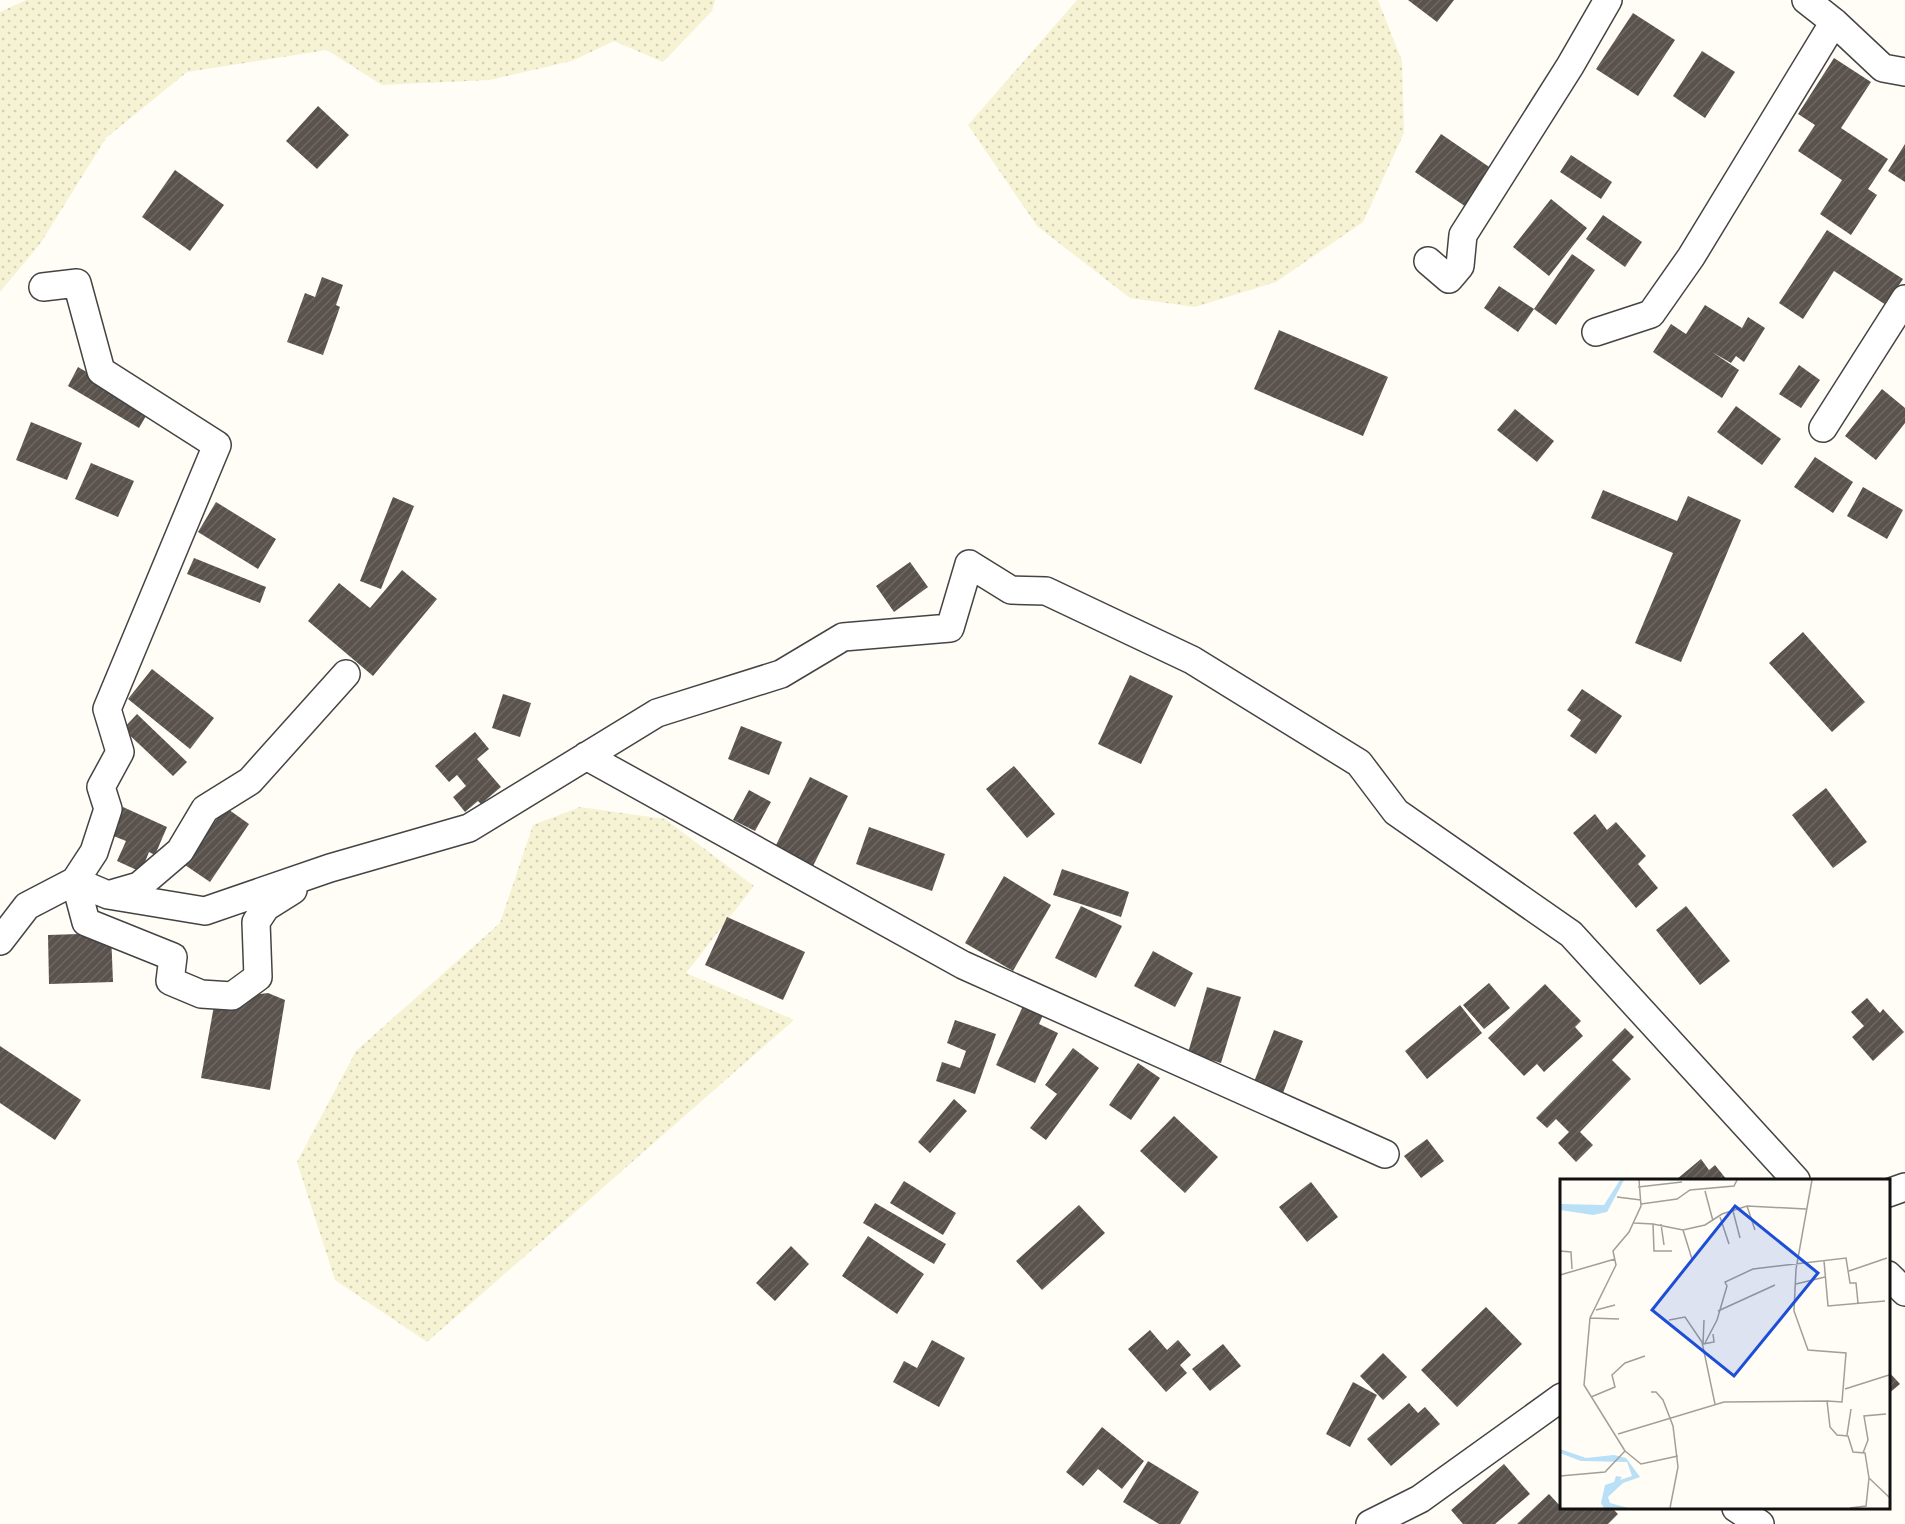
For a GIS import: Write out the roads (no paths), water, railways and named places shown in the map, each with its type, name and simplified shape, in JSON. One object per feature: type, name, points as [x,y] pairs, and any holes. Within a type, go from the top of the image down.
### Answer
[{"type":"street","points":[[1428,261],[1449,279],[1460,266],[1463,235],[1570,66],[1608,0]]},
{"type":"street","points":[[1806,0],[1834,22],[1883,68],[1905,72]]},
{"type":"street","points":[[1596,332],[1651,314],[1691,257],[1834,22]]},
{"type":"street","points":[[0,941],[27,906],[75,881],[94,852],[108,809],[101,787],[120,752],[107,710],[218,445],[101,371],[77,283],[43,287]]},
{"type":"street","points":[[1823,428],[1905,299]]},
{"type":"street","points":[[75,881],[108,896],[205,911],[330,868],[469,828],[657,713],[781,674],[843,637],[950,628],[969,564],[1011,590],[1046,591],[1192,660],[1359,763],[1396,812],[1571,934],[1795,1179]]},
{"type":"street","points":[[108,896],[139,886],[180,851],[205,809],[250,781],[345,674]]},
{"type":"street","points":[[586,756],[963,965],[1384,1154]]},
{"type":"street","points":[[75,881],[86,922],[173,957],[170,981],[201,994],[232,996],[258,977],[256,922],[266,907],[330,868]]},
{"type":"street","points":[[1890,1192],[1905,1187]]},
{"type":"street","points":[[1890,1277],[1905,1292]]},
{"type":"street","points":[[1370,1524],[1420,1499],[1560,1398]]},
{"type":"street","points":[[1738,1509],[1760,1524]]}]
